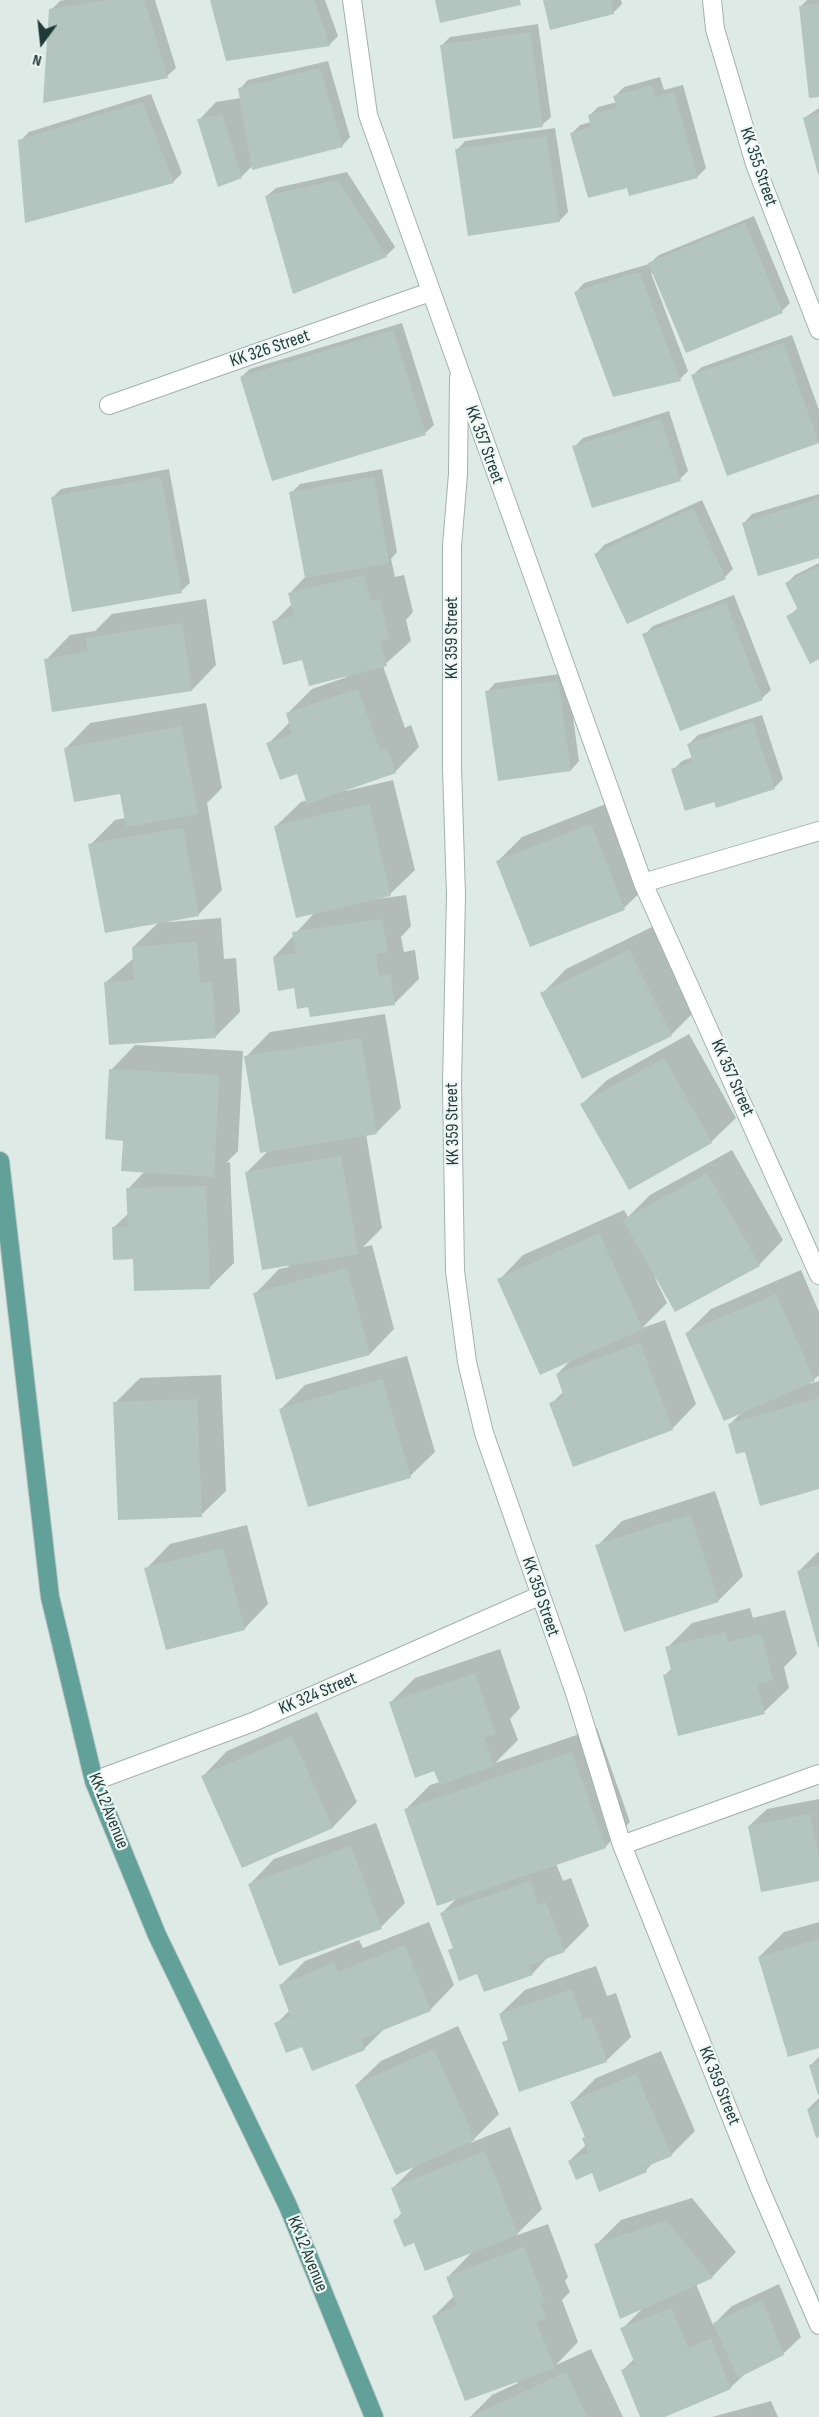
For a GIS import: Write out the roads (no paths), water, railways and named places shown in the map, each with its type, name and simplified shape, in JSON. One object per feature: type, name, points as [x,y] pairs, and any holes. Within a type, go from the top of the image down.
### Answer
[{"type":"main road","name":"KK 12 Avenue","points":[[0,1161],[50,1598],[94,1781],[157,1935],[288,2206],[374,2417]]},
{"type":"street","name":"KK 357 Street","points":[[352,0],[368,115],[459,377],[643,883],[819,1275]]},
{"type":"street","name":"KK 355 Street","points":[[712,0],[715,29],[755,164],[819,330]]},
{"type":"street","name":"KK 326 Street","points":[[109,405],[430,292]]},
{"type":"street","name":"KK 359 Street","points":[[459,377],[451,638],[456,895],[452,1084],[455,1271],[467,1362],[484,1433],[539,1596],[575,1693],[621,1845],[760,2189],[819,2325]]},
{"type":"street","points":[[643,883],[819,831]]},
{"type":"street","name":"KK 324 Street","points":[[94,1781],[253,1722],[539,1596]]},
{"type":"street","points":[[621,1845],[819,1774]]}]
